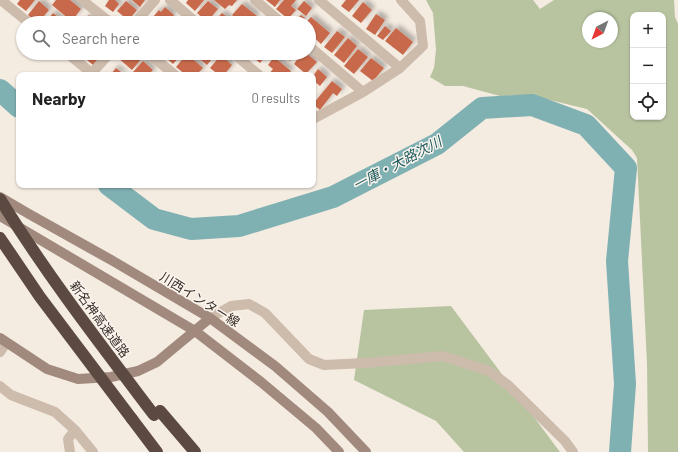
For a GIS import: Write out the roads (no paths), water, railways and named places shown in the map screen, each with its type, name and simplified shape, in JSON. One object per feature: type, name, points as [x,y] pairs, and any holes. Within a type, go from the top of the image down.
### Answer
[{"type":"highway","name":"新名神高速道路","points":[[0,198],[53,278],[96,339],[157,413]]},
{"type":"highway","points":[[0,238],[40,297],[157,452]]},
{"type":"highway","points":[[157,413],[184,452]]},
{"type":"highway","points":[[157,413],[195,452]]},
{"type":"main road","name":"川西インター線","points":[[0,198],[113,260],[210,318],[281,371],[328,412],[366,452]]},
{"type":"main road","points":[[0,216],[195,331],[316,428],[339,452]]},
{"type":"main road","points":[[3,340],[46,369],[78,379],[111,377],[138,371],[157,362],[210,318]]},
{"type":"street","points":[[1,0],[20,16]]},
{"type":"street","points":[[82,0],[102,16]]},
{"type":"street","points":[[142,16],[155,0]]},
{"type":"street","points":[[170,0],[189,16]]},
{"type":"street","points":[[255,0],[274,16]]},
{"type":"street","points":[[319,0],[400,68]]},
{"type":"street","points":[[316,117],[363,92],[400,68],[423,46],[420,21],[401,0]]},
{"type":"street","points":[[316,52],[363,92]]},
{"type":"street","points":[[76,60],[91,72]]},
{"type":"street","points":[[95,72],[104,60]]},
{"type":"street","points":[[157,60],[171,72]]},
{"type":"street","points":[[241,60],[255,72]]},
{"type":"street","points":[[210,318],[232,306],[249,304],[265,313],[309,359],[324,365],[443,356],[489,371],[508,386],[565,442],[573,452]]},
{"type":"street","points":[[0,352],[3,340]]},
{"type":"street","points":[[0,386],[10,395],[55,412],[75,430],[93,452]]},
{"type":"street","points":[[70,452],[68,439],[75,430]]},
{"type":"waterway","name":"一庫・大路次川","points":[[0,90],[16,104]]},
{"type":"waterway","name":"一庫・大路次川","points":[[113,188],[154,219],[191,229],[239,226],[333,197],[437,144],[482,108],[532,105],[586,125],[626,168],[617,261],[625,384],[620,452]]}]
